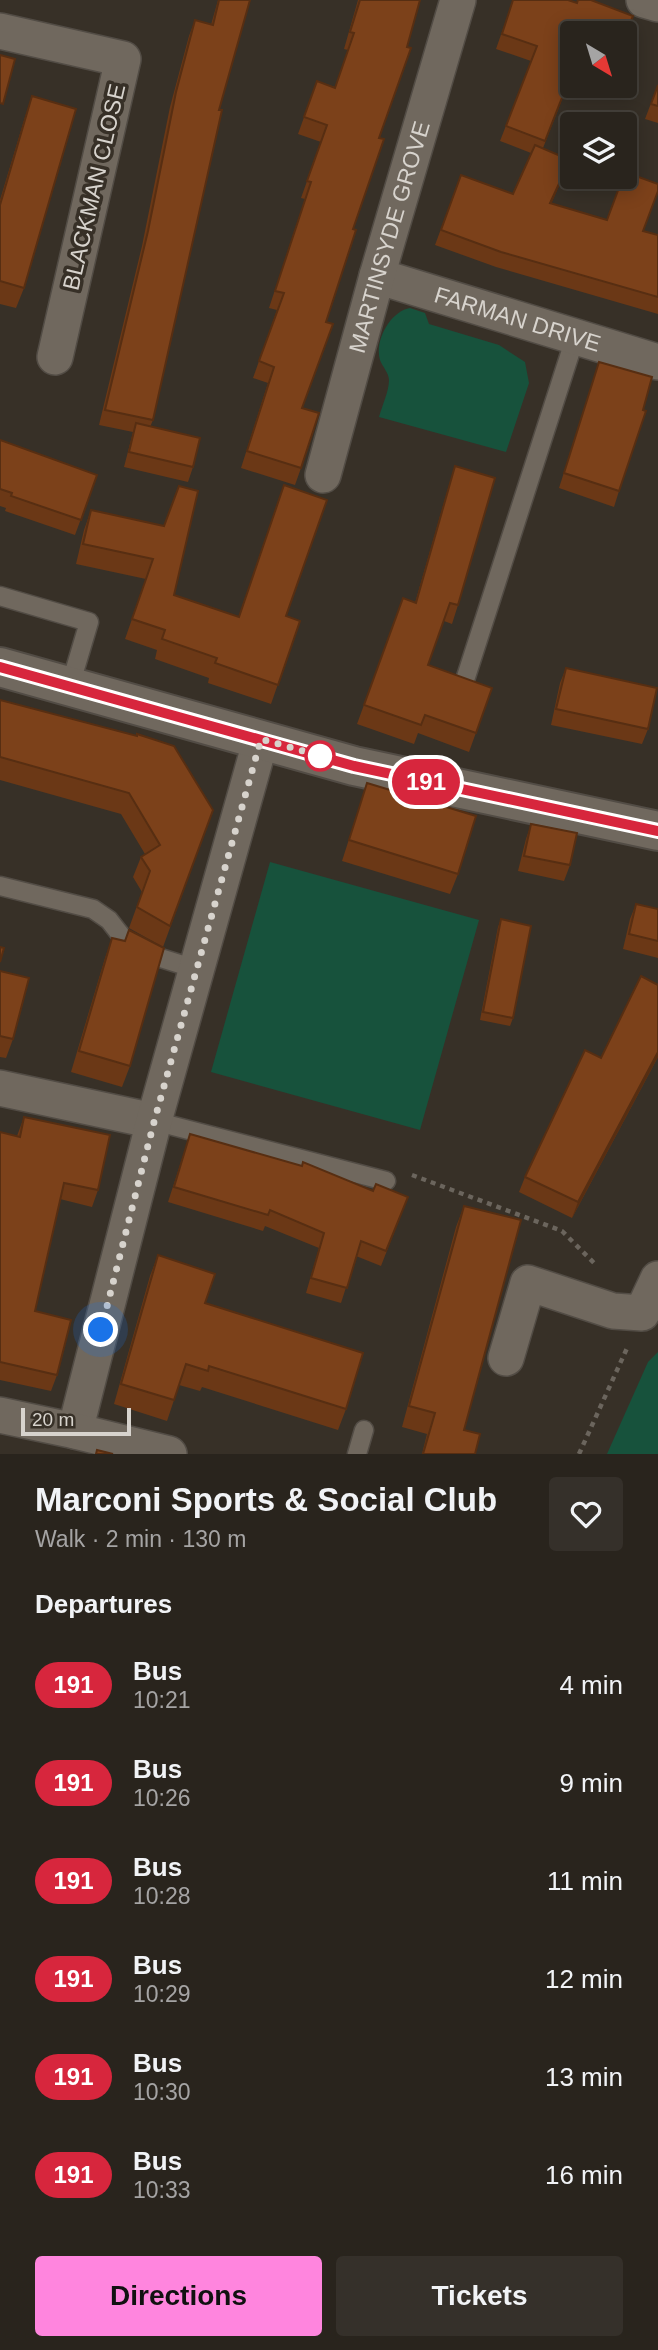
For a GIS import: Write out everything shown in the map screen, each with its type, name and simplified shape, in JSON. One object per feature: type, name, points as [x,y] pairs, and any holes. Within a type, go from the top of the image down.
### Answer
[{"type":"street","name":"MARTINSYDE GROVE","points":[[323,475],[457,0]]},
{"type":"street","points":[[644,0],[658,4]]},
{"type":"street","name":"BLACKMAN CLOSE","points":[[0,31],[123,59],[55,357]]},
{"type":"street","name":"FARMAN DRIVE","points":[[377,276],[658,362]]},
{"type":"street","points":[[0,667],[354,766],[658,831]]},
{"type":"street","points":[[75,1432],[154,1122],[199,970],[261,739]]},
{"type":"street","points":[[0,1088],[154,1122]]},
{"type":"street","points":[[506,1359],[528,1283],[613,1311],[642,1313],[658,1279]]},
{"type":"street","points":[[0,1415],[169,1454]]},
{"type":"lane","points":[[465,680],[575,338]]},
{"type":"lane","points":[[0,596],[89,622],[70,686]]},
{"type":"lane","points":[[0,886],[93,909],[109,920],[123,938],[151,955],[199,970]]},
{"type":"lane","points":[[154,1122],[386,1181]]},
{"type":"lane","points":[[357,1454],[364,1430]]},
{"type":"path","points":[[386,1181],[402,1171],[562,1231],[603,1272]]},
{"type":"path","points":[[579,1454],[642,1313]]},
{"type":"green space","points":[[410,308],[425,313],[429,324],[499,345],[525,362],[529,383],[506,452],[379,417],[389,380],[380,360],[379,344],[391,320]]},
{"type":"green space","points":[[270,862],[479,920],[420,1130],[211,1072]]},
{"type":"green space","points":[[658,1352],[658,1454],[607,1454],[648,1362]]},
{"type":"building","points":[[219,0],[250,0],[219,110],[222,110],[153,420],[105,410],[148,231],[176,92],[195,20],[213,25]]},
{"type":"building","points":[[360,0],[420,0],[407,47],[411,48],[379,138],[384,139],[353,229],[356,230],[326,322],[333,324],[302,408],[319,413],[301,468],[247,451],[274,367],[259,361],[284,293],[275,291],[311,182],[307,181],[327,125],[304,117],[317,81],[335,88],[354,33],[350,32]]},
{"type":"building","points":[[513,0],[568,0],[577,3],[578,0],[591,0],[633,16],[631,21],[560,21],[562,98],[545,141],[506,126],[537,46],[502,34]]},
{"type":"building","points":[[0,55],[15,59],[3,104],[0,103]]},
{"type":"building","points":[[658,85],[658,106],[651,104]]},
{"type":"building","points":[[32,96],[76,109],[24,288],[0,281],[0,205]]},
{"type":"building","points":[[535,145],[560,156],[560,182],[550,203],[607,220],[619,189],[637,189],[637,176],[658,184],[658,191],[643,231],[658,235],[658,297],[501,252],[441,230],[461,175],[513,194]]},
{"type":"building","points":[[599,362],[652,377],[643,410],[646,411],[619,491],[564,473]]},
{"type":"building","points":[[136,423],[200,438],[193,467],[129,452]]},
{"type":"building","points":[[0,440],[97,475],[81,520],[11,496],[12,493],[0,489]]},
{"type":"building","points":[[455,466],[495,478],[458,605],[450,603],[428,665],[492,688],[476,733],[425,715],[421,725],[364,705],[403,598],[416,603]]},
{"type":"building","points":[[284,485],[327,500],[286,616],[300,621],[278,685],[215,663],[217,658],[162,639],[165,630],[132,619],[153,559],[83,544],[91,510],[164,526],[179,486],[198,491],[174,595],[239,617]]},
{"type":"building","points":[[566,668],[657,688],[648,729],[556,709]]},
{"type":"building","points":[[0,700],[137,734],[174,746],[213,810],[170,926],[137,907],[150,871],[141,857],[160,845],[129,793],[0,757]]},
{"type":"building","points":[[367,783],[476,816],[458,874],[349,840]]},
{"type":"building","points":[[531,824],[577,833],[570,865],[524,856]]},
{"type":"building","points":[[636,904],[658,909],[658,941],[629,934]]},
{"type":"building","points":[[501,919],[531,926],[513,1018],[483,1012]]},
{"type":"building","points":[[129,930],[164,948],[130,1066],[79,1051],[112,938],[125,941]]},
{"type":"building","points":[[0,971],[29,978],[13,1039],[0,1036]]},
{"type":"building","points":[[641,976],[658,985],[658,1052],[578,1202],[525,1177],[585,1050],[601,1058]]},
{"type":"building","points":[[24,1117],[110,1135],[98,1190],[64,1183],[35,1311],[71,1320],[57,1375],[0,1362],[0,1132],[20,1137]]},
{"type":"building","points":[[190,1134],[302,1166],[303,1162],[373,1191],[376,1184],[408,1197],[386,1251],[361,1241],[347,1288],[311,1278],[324,1233],[270,1210],[268,1215],[174,1187]]},
{"type":"building","points":[[464,1206],[521,1220],[464,1430],[480,1434],[475,1454],[423,1454],[435,1413],[409,1406]]},
{"type":"building","points":[[158,1255],[215,1274],[205,1303],[363,1353],[346,1409],[209,1366],[208,1371],[186,1364],[174,1400],[121,1384]]},
{"type":"building","points":[[97,1450],[113,1454],[96,1454]]},
{"type":"bus line","name":"191","points":[[0,667],[354,766],[658,831]]},
{"type":"route","points":[[101,1330],[154,1122],[199,970],[261,739],[331,759],[320,756]]}]
